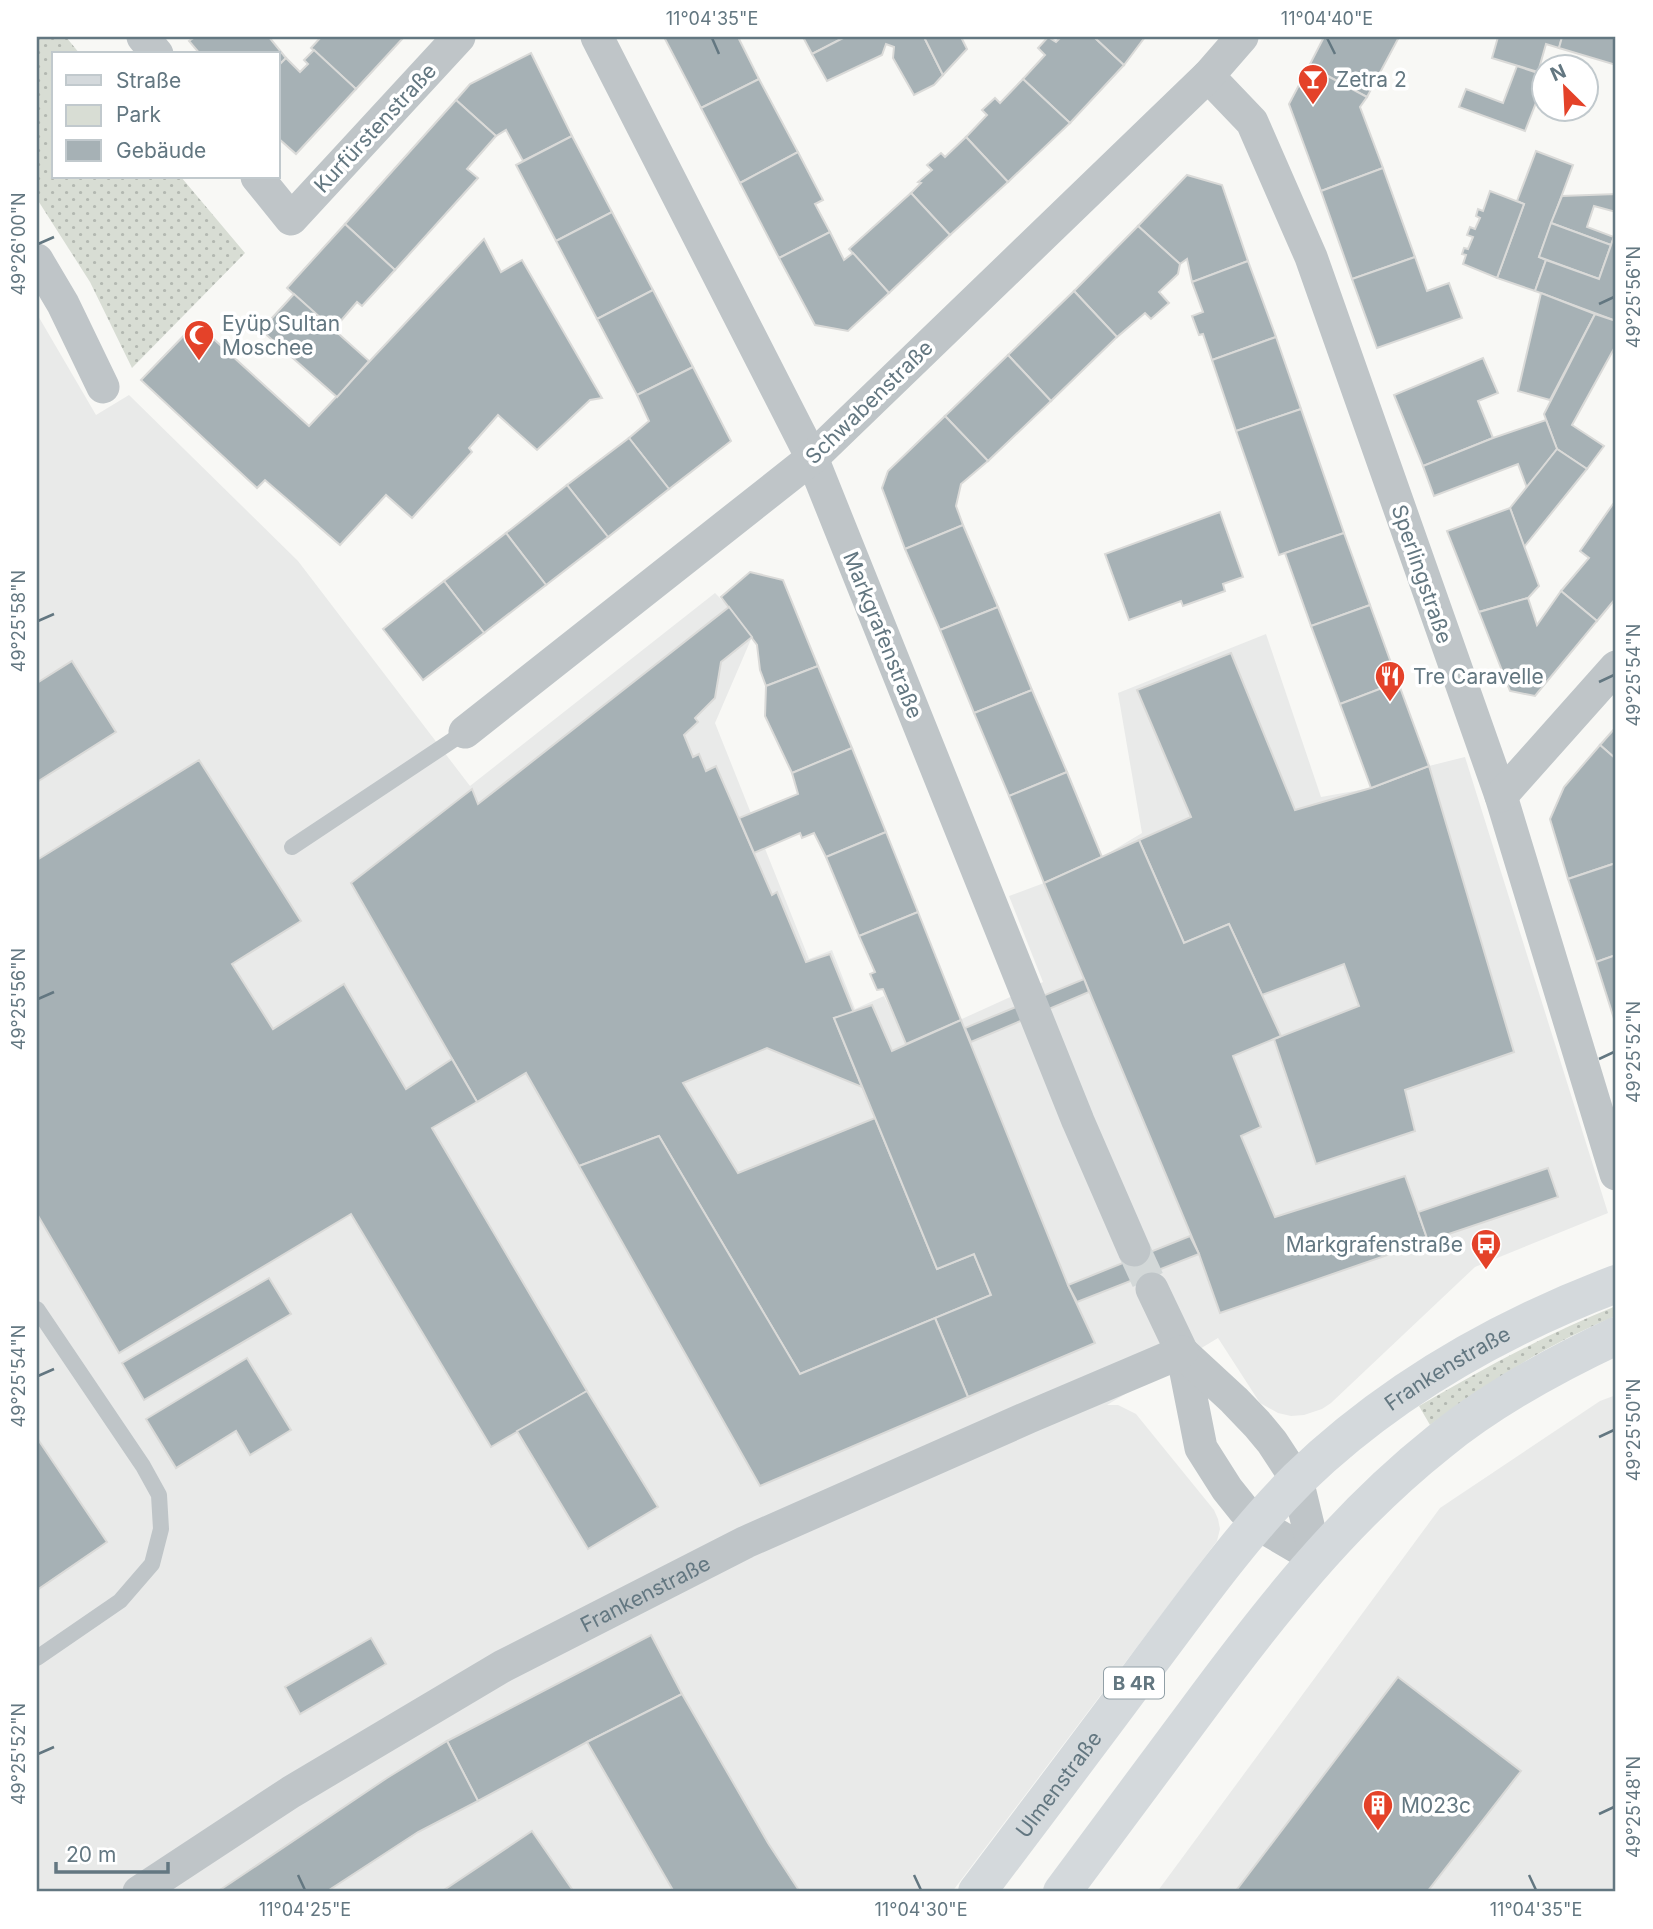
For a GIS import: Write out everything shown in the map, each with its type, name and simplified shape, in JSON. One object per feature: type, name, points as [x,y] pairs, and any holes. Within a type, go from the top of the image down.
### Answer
[{"type":"main road","name":"Frankenstraße","points":[[1297,1480],[1354,1431],[1410,1389],[1469,1352],[1532,1319],[1616,1284]]},
{"type":"main road","points":[[1062,1892],[1249,1640],[1316,1558],[1381,1491],[1423,1455],[1498,1399],[1616,1336]]},
{"type":"main road","name":"Ulmenstraße","points":[[977,1892],[1212,1579],[1297,1480]]},
{"type":"street","points":[[143,37],[156,52]]},
{"type":"street","name":"Kurfürstenstraße","points":[[258,178],[291,219],[459,37]]},
{"type":"street","name":"Markgrafenstraße","points":[[597,37],[812,458],[1078,1121],[1134,1250]]},
{"type":"street","name":"Schwabenstraße","points":[[465,732],[812,458],[1209,76],[1242,37]]},
{"type":"street","name":"Sperlingstraße","points":[[1209,76],[1252,122],[1311,257],[1501,796],[1616,1174]]},
{"type":"street","points":[[37,260],[63,304],[103,387]]},
{"type":"street","points":[[1501,796],[1616,667]]},
{"type":"street","points":[[1152,1289],[1182,1352],[1201,1448],[1243,1509],[1258,1524],[1316,1558]]},
{"type":"street","points":[[1182,1352],[1257,1424],[1297,1480],[1316,1558]]},
{"type":"street","name":"Frankenstraße","points":[[139,1892],[291,1792],[503,1666],[746,1542],[1182,1352]]},
{"type":"lane","points":[[292,847],[465,732]]},
{"type":"lane","points":[[37,1309],[143,1466],[159,1495],[161,1529],[152,1564],[120,1601],[37,1658]]},
{"type":"shaded area","points":[[37,314],[96,415],[129,395],[298,561],[470,786],[715,593],[752,637],[715,723],[809,959],[832,950],[855,1009],[884,996],[907,1044],[1043,982],[1009,896],[1102,857],[1142,833],[1118,693],[1266,634],[1321,797],[1371,788],[1429,766],[1465,757],[1608,1213],[1475,1267],[1322,1409],[1291,1416],[1278,1413],[1260,1403],[1218,1338],[1107,1405],[1118,1405],[1136,1414],[1214,1510],[1220,1529],[1217,1541],[952,1892],[37,1892]]},
{"type":"shaded area","points":[[1616,1395],[1616,1892],[1157,1892],[1440,1508],[1600,1401]]},
{"type":"green space","points":[[37,37],[66,37],[78,52],[52,52],[52,178],[182,178],[245,253],[132,368],[90,282],[37,199]]},
{"type":"green space","points":[[1616,1306],[1616,1316],[1567,1338],[1520,1364],[1430,1425],[1419,1406],[1516,1352]]},
{"type":"building","points":[[195,37],[269,37],[286,58],[280,64],[280,52],[198,52],[189,41]]},
{"type":"building","points":[[321,37],[404,37],[356,89],[311,48]]},
{"type":"building","points":[[664,37],[738,37],[759,79],[701,108]]},
{"type":"building","points":[[803,37],[845,37],[812,54]]},
{"type":"building","points":[[845,37],[924,37],[943,75],[934,85],[914,95],[893,58],[894,47],[886,44],[882,55],[827,81],[812,54]]},
{"type":"building","points":[[924,37],[961,37],[967,49],[943,75]]},
{"type":"building","points":[[1048,37],[1056,42],[1061,37],[1094,37],[1124,65],[1070,123],[1023,79],[1045,55],[1038,48]]},
{"type":"building","points":[[1094,37],[1145,37],[1124,65]]},
{"type":"building","points":[[1324,37],[1399,37],[1367,97],[1309,66]]},
{"type":"building","points":[[1498,37],[1562,37],[1559,48],[1546,44],[1544,52],[1530,52],[1530,70],[1492,58]]},
{"type":"building","points":[[1562,37],[1616,37],[1616,65],[1600,60],[1600,52],[1572,52],[1559,48]]},
{"type":"building","points":[[314,50],[356,89],[296,154],[280,140],[280,64],[286,58],[300,72],[308,64],[304,60]]},
{"type":"building","points":[[531,53],[572,136],[523,161],[506,130],[496,136],[456,100],[470,84]]},
{"type":"building","points":[[1309,66],[1367,97],[1360,107],[1383,168],[1321,191],[1289,104]]},
{"type":"building","points":[[1517,66],[1530,70],[1530,118],[1525,131],[1459,107],[1466,89],[1503,103]]},
{"type":"building","points":[[759,79],[798,152],[740,183],[701,108]]},
{"type":"building","points":[[1023,79],[1070,123],[1008,182],[966,137],[987,115],[982,110],[995,98],[1000,103]]},
{"type":"building","points":[[456,100],[496,136],[467,169],[478,178],[395,270],[345,224]]},
{"type":"building","points":[[572,136],[612,212],[556,241],[516,165]]},
{"type":"building","points":[[966,137],[1008,182],[950,235],[911,193],[921,183],[918,182],[932,170],[927,165],[941,153],[945,157]]},
{"type":"building","points":[[1536,151],[1573,165],[1539,257],[1546,260],[1535,291],[1497,278],[1524,204],[1517,201]]},
{"type":"building","points":[[798,152],[823,200],[815,204],[830,232],[779,258],[740,183]]},
{"type":"building","points":[[1383,168],[1415,257],[1352,279],[1321,191]]},
{"type":"building","points":[[1187,175],[1222,185],[1248,261],[1192,282],[1187,259],[1180,264],[1138,226]]},
{"type":"building","points":[[1490,191],[1524,204],[1497,278],[1463,264],[1466,255],[1462,254],[1464,248],[1468,249],[1473,237],[1467,235],[1470,227],[1475,229],[1480,218],[1476,216],[1478,209],[1483,211]]},
{"type":"building","points":[[911,193],[950,235],[889,293],[849,249]]},
{"type":"building","points":[[1616,194],[1616,212],[1594,206],[1587,227],[1614,237],[1611,245],[1551,223],[1562,196]]},
{"type":"building","points":[[612,212],[653,290],[597,319],[556,241]]},
{"type":"building","points":[[1551,223],[1611,245],[1599,279],[1539,257]]},
{"type":"building","points":[[345,224],[395,270],[362,306],[357,302],[333,330],[287,288]]},
{"type":"building","points":[[1138,226],[1180,264],[1178,274],[1159,292],[1169,303],[1151,319],[1145,313],[1117,337],[1074,291]]},
{"type":"building","points":[[1616,231],[1616,321],[1535,291],[1546,260],[1599,279]]},
{"type":"building","points":[[830,232],[844,260],[853,253],[889,293],[848,331],[815,325],[779,258]]},
{"type":"building","points":[[484,239],[501,272],[522,260],[602,398],[590,400],[537,450],[498,415],[469,448],[472,452],[412,518],[386,495],[340,545],[265,480],[257,488],[141,380],[196,323],[309,426]]},
{"type":"building","points":[[1415,257],[1427,291],[1449,283],[1462,318],[1377,348],[1352,279]]},
{"type":"building","points":[[1248,261],[1276,337],[1212,360],[1203,334],[1199,335],[1192,316],[1203,312],[1192,282]]},
{"type":"building","points":[[653,290],[693,367],[637,395],[597,319]]},
{"type":"building","points":[[1074,291],[1117,337],[1051,401],[1008,355]]},
{"type":"building","points":[[1541,293],[1595,314],[1550,400],[1518,391]]},
{"type":"building","points":[[294,294],[369,361],[337,397],[261,330]]},
{"type":"building","points":[[1595,314],[1616,321],[1616,345],[1572,425],[1604,446],[1587,469],[1557,449],[1544,414]]},
{"type":"building","points":[[1276,337],[1301,409],[1236,431],[1212,360]]},
{"type":"building","points":[[1008,355],[1051,401],[988,461],[945,416]]},
{"type":"building","points":[[1483,358],[1498,393],[1478,401],[1493,438],[1423,466],[1394,395]]},
{"type":"building","points":[[693,367],[731,441],[669,489],[629,438],[649,421],[637,395]]},
{"type":"building","points":[[1301,409],[1344,533],[1279,555],[1236,431]]},
{"type":"building","points":[[945,416],[988,461],[961,484],[956,506],[963,525],[905,549],[882,488],[888,471]]},
{"type":"building","points":[[1546,420],[1557,449],[1527,488],[1518,464],[1434,496],[1423,466]]},
{"type":"building","points":[[629,438],[669,489],[608,537],[567,485]]},
{"type":"building","points":[[1557,449],[1587,469],[1524,547],[1510,508]]},
{"type":"building","points":[[567,485],[608,537],[546,585],[506,533]]},
{"type":"building","points":[[1613,504],[1616,506],[1616,598],[1597,621],[1561,591],[1589,558],[1580,551]]},
{"type":"building","points":[[1510,508],[1539,586],[1528,598],[1479,612],[1447,531]]},
{"type":"building","points":[[1220,512],[1243,577],[1223,584],[1225,591],[1183,606],[1181,601],[1129,620],[1105,554]]},
{"type":"building","points":[[963,525],[998,607],[940,630],[905,549]]},
{"type":"building","points":[[506,533],[546,585],[484,633],[444,581]]},
{"type":"building","points":[[1344,533],[1370,605],[1311,626],[1285,553]]},
{"type":"building","points":[[750,572],[783,580],[818,666],[766,686],[760,670],[757,645],[721,597]]},
{"type":"building","points":[[444,581],[484,633],[423,680],[383,629]]},
{"type":"building","points":[[1561,591],[1597,621],[1535,696],[1510,691],[1479,612],[1528,598],[1537,625]]},
{"type":"building","points":[[1370,605],[1398,682],[1340,704],[1311,626]]},
{"type":"building","points":[[729,607],[752,637],[721,662],[715,698],[695,718],[698,722],[684,735],[693,757],[699,754],[706,771],[716,766],[772,895],[777,892],[806,962],[830,954],[854,1013],[834,1018],[862,1087],[767,1048],[683,1083],[738,1173],[875,1118],[937,1269],[974,1254],[991,1295],[800,1374],[659,1136],[579,1166],[526,1073],[477,1102],[351,883],[472,789],[478,804]]},
{"type":"building","points":[[998,607],[1032,690],[974,713],[940,630]]},
{"type":"building","points":[[1231,653],[1295,810],[1371,788],[1429,766],[1514,1052],[1405,1090],[1415,1131],[1316,1164],[1274,1039],[1359,1006],[1344,964],[1262,995],[1229,924],[1184,943],[1139,840],[1191,817],[1137,690]]},
{"type":"building","points":[[72,661],[116,732],[37,782],[37,683]]},
{"type":"building","points":[[818,666],[852,748],[792,773],[765,716],[766,686]]},
{"type":"building","points":[[1398,682],[1429,766],[1371,788],[1340,704]]},
{"type":"building","points":[[1032,690],[1067,772],[1009,796],[974,713]]},
{"type":"building","points":[[1616,727],[1616,759],[1600,745]]},
{"type":"building","points":[[1600,745],[1616,759],[1616,863],[1568,879],[1550,819],[1564,787]]},
{"type":"building","points":[[852,748],[886,832],[826,857],[814,833],[802,838],[800,833],[754,853],[739,818],[798,794],[792,773]]},
{"type":"building","points":[[199,760],[301,921],[232,964],[273,1029],[344,984],[406,1089],[452,1059],[477,1102],[432,1128],[587,1391],[491,1447],[351,1214],[119,1353],[37,1214],[37,860]]},
{"type":"building","points":[[1067,772],[1102,857],[1044,883],[1009,796]]},
{"type":"building","points":[[886,832],[918,912],[859,936],[826,857]]},
{"type":"building","points":[[1139,840],[1184,943],[1229,924],[1281,1036],[1233,1056],[1261,1127],[1241,1136],[1275,1217],[1405,1176],[1428,1241],[1220,1313],[1199,1254],[1044,883]]},
{"type":"building","points":[[1616,863],[1616,955],[1596,962],[1568,879]]},
{"type":"building","points":[[918,912],[961,1020],[906,1044],[883,989],[877,990],[870,974],[875,972],[859,936]]},
{"type":"building","points":[[1616,955],[1616,1025],[1596,962]]},
{"type":"building","points":[[1084,979],[1089,992],[971,1042],[965,1028]]},
{"type":"building","points":[[872,1005],[892,1051],[961,1020],[1068,1285],[1095,1343],[968,1397],[935,1318],[991,1295],[974,1254],[937,1269],[834,1018]]},
{"type":"building","points":[[659,1136],[800,1374],[935,1318],[968,1397],[760,1486],[579,1166]]},
{"type":"building","points":[[1548,1168],[1558,1197],[1428,1241],[1418,1212]]},
{"type":"building","points":[[1190,1236],[1199,1254],[1077,1302],[1068,1285]]},
{"type":"building","points":[[269,1278],[291,1314],[144,1400],[122,1363]]},
{"type":"building","points":[[247,1358],[291,1430],[250,1455],[236,1431],[176,1468],[146,1419]]},
{"type":"building","points":[[587,1391],[658,1507],[588,1549],[517,1431]]},
{"type":"building","points":[[37,1438],[107,1542],[37,1590]]},
{"type":"building","points":[[651,1635],[682,1694],[478,1801],[447,1741]]},
{"type":"building","points":[[371,1638],[386,1664],[300,1714],[285,1687]]},
{"type":"building","name":"M023c","points":[[1398,1677],[1521,1771],[1427,1892],[1235,1892]]},
{"type":"building","points":[[682,1694],[768,1843],[800,1892],[674,1892],[587,1742]]},
{"type":"building","points":[[447,1741],[478,1801],[418,1832],[326,1892],[217,1892],[387,1778]]},
{"type":"building","points":[[532,1831],[574,1892],[441,1892]]},
{"type":"tunnel","points":[[1134,1250],[1152,1289]]},
{"type":"place","name":"Zetra 2","points":[[1313,106]]},
{"type":"place","name":"Eyüp Sultan Moschee","points":[[199,362]]},
{"type":"place","name":"Tre Caravelle","points":[[1390,703]]},
{"type":"place","name":"Markgrafenstraße","points":[[1486,1271]]},
{"type":"place","name":"M023c","points":[[1378,1832]]}]
